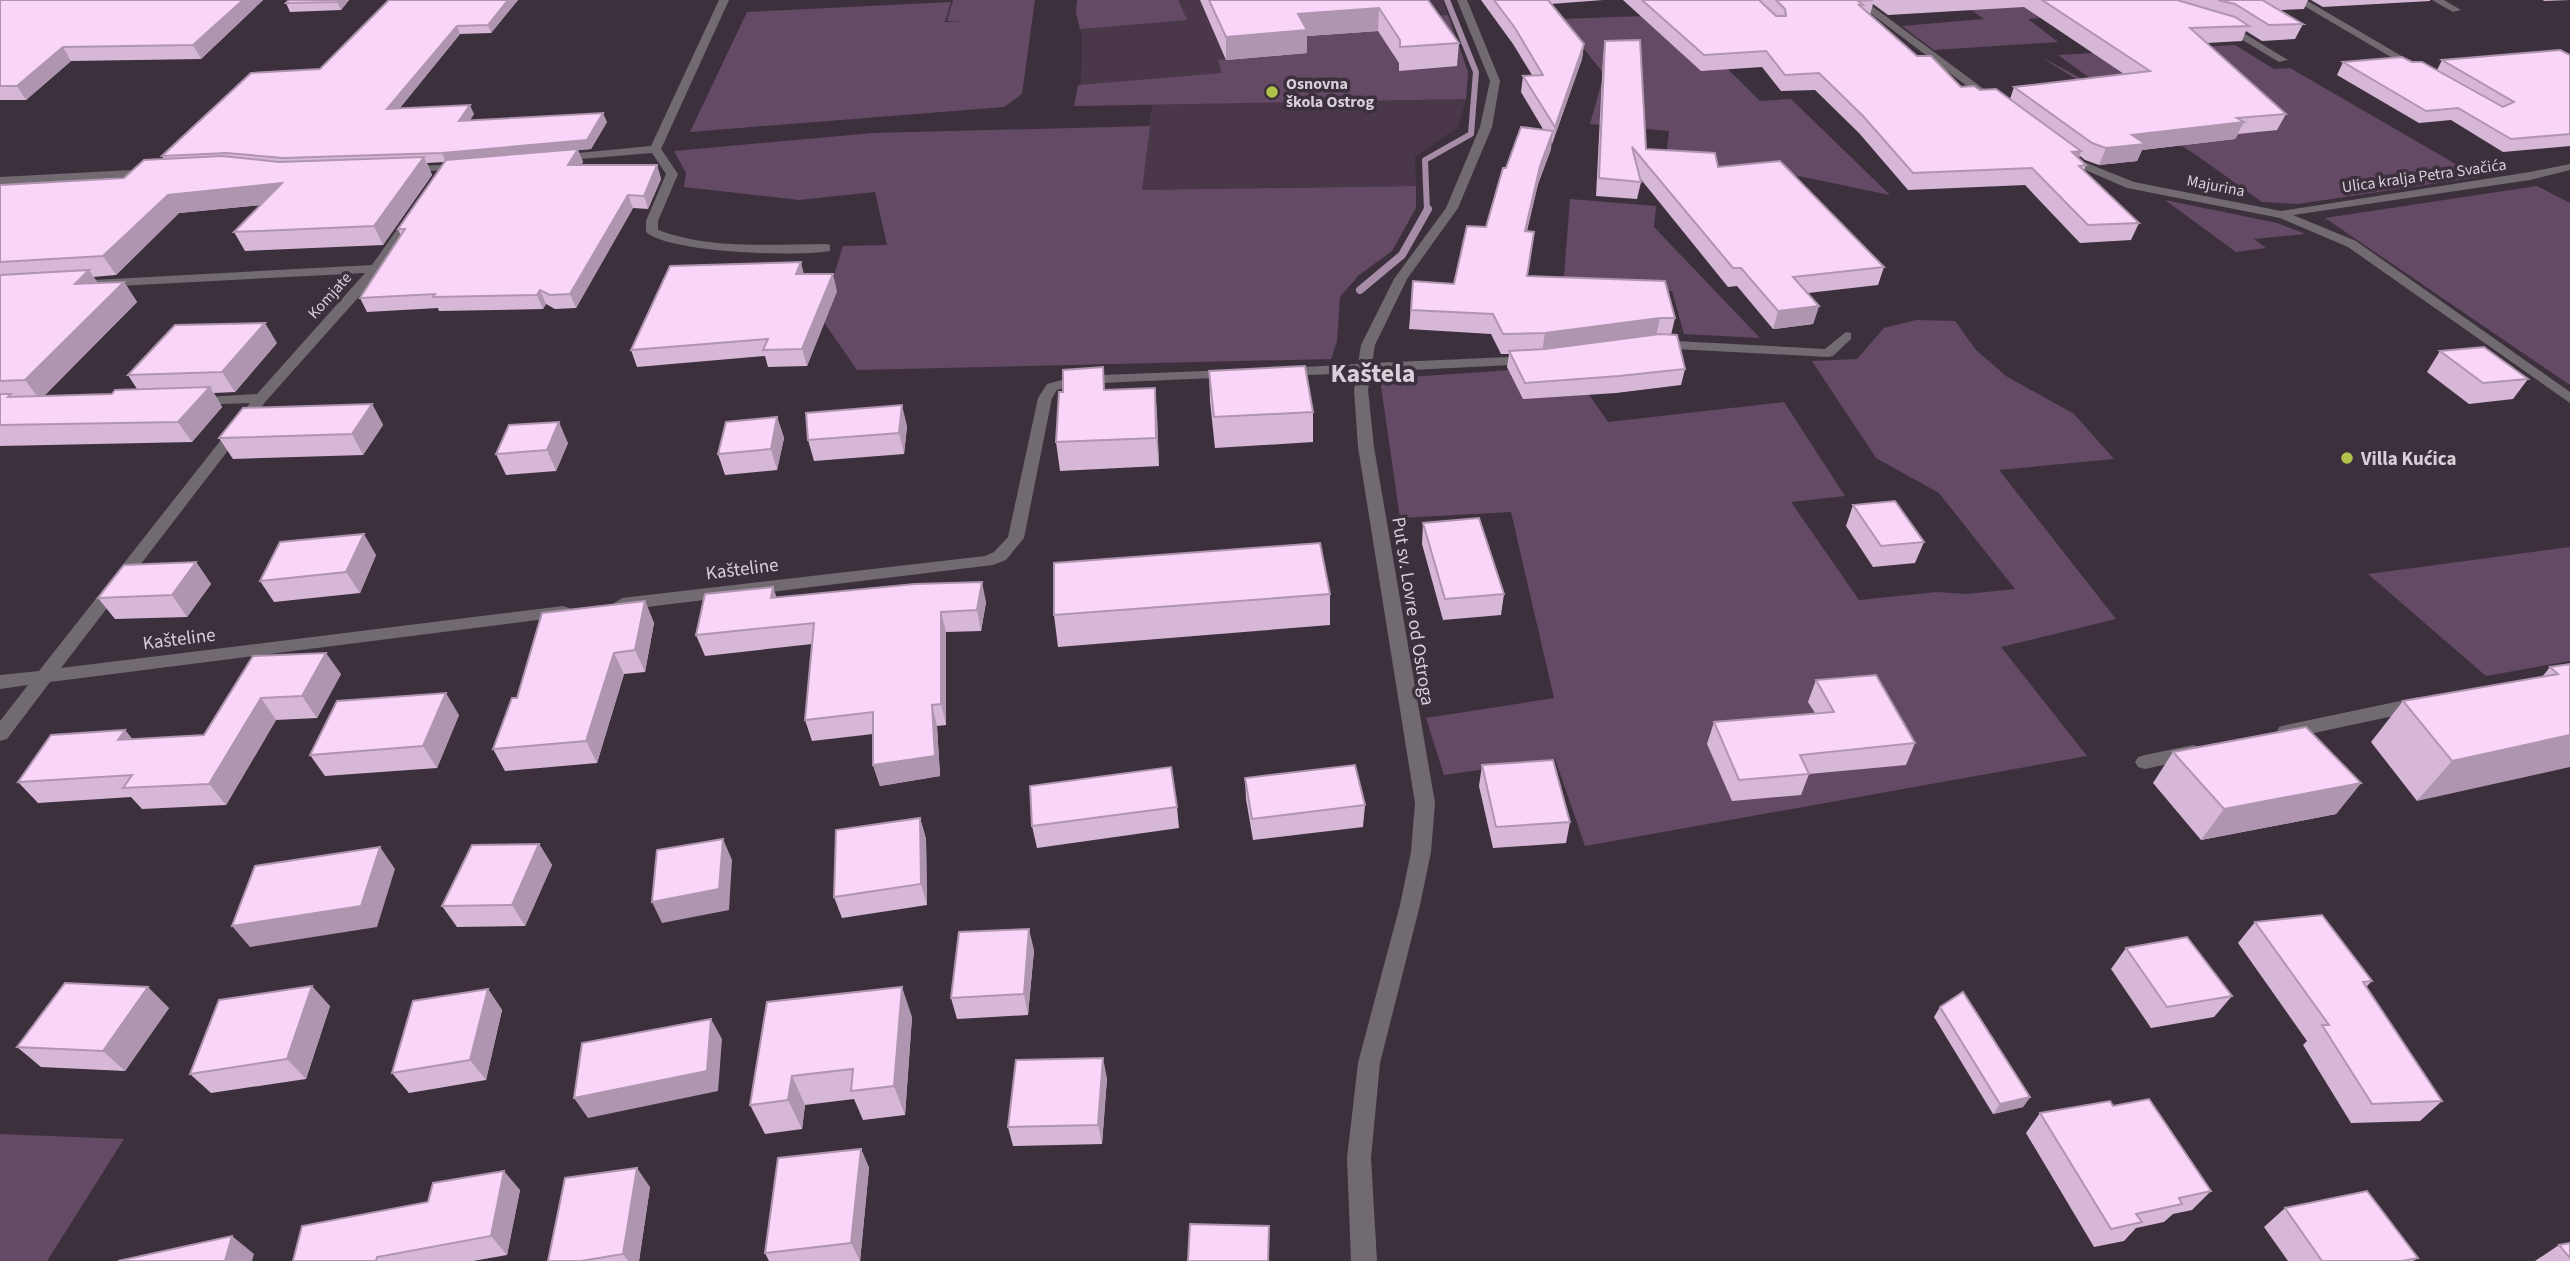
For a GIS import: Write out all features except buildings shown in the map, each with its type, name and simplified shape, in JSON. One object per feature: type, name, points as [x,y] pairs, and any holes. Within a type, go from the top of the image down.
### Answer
[{"type":"street","points":[[655,149],[724,0]]},
{"type":"street","name":"Put sv. Lovre od Ostroga","points":[[1364,1261],[1359,1157],[1369,1063],[1410,905],[1421,852],[1425,803],[1366,447],[1361,390],[1368,345],[1378,321],[1401,279],[1452,208],[1486,127],[1495,81],[1462,0]]},
{"type":"street","points":[[1858,0],[1999,105]]},
{"type":"street","points":[[2299,0],[2428,75]]},
{"type":"street","points":[[2437,0],[2456,10]]},
{"type":"street","points":[[2216,21],[2283,60]]},
{"type":"street","name":"Majurina","points":[[2051,143],[2080,164],[2131,185],[2283,215],[2352,244],[2570,400]]},
{"type":"street","points":[[544,159],[655,149]]},
{"type":"street","points":[[655,149],[672,174],[652,221],[652,232],[666,239],[701,244],[826,248]]},
{"type":"street","name":"Ulica kralja Petra Svačića","points":[[2283,215],[2288,212],[2530,176],[2570,167]]},
{"type":"street","points":[[393,170],[448,171]]},
{"type":"street","points":[[0,181],[163,172]]},
{"type":"street","name":"Komjate","points":[[0,734],[261,398],[376,269],[423,201]]},
{"type":"street","points":[[69,285],[376,269]]},
{"type":"street","points":[[1643,346],[1656,344],[1828,353],[1846,336]]},
{"type":"street","name":"Kašteline","points":[[604,607],[988,561],[1000,556],[1016,538],[1045,398],[1052,387],[1077,380],[1542,359]]},
{"type":"street","points":[[179,401],[261,398]]},
{"type":"street","name":"Kašteline","points":[[0,682],[577,610]]},
{"type":"street","points":[[2265,737],[2437,700]]},
{"type":"street","points":[[2145,762],[2212,748]]},
{"type":"shaded area","points":[[953,0],[1035,0],[1022,94],[1004,107],[690,132],[747,12],[951,2],[945,22],[963,22],[947,21]]},
{"type":"shaded area","name":"Osnovna škola Ostrog","points":[[1077,0],[1442,0],[1468,72],[1466,99],[1458,127],[1415,157],[1416,186],[1141,190],[1152,105],[1074,106],[1078,85],[1081,83],[1082,38],[1076,12]]},
{"type":"shaded area","points":[[1077,0],[1178,0],[1187,20],[1080,29],[1076,12]]},
{"type":"shaded area","points":[[1957,0],[2071,0],[2071,15],[2028,19],[2058,42],[1934,50],[1902,26],[1984,19]]},
{"type":"shaded area","points":[[1448,15],[1468,72],[1466,99],[1074,106],[1078,85],[1222,73],[1218,60],[1306,53],[1298,37],[1364,22]]},
{"type":"shaded area","points":[[1673,15],[1760,101],[1791,99],[1890,195],[1779,172],[1666,160],[1669,131],[1590,124],[1604,74],[1560,19]]},
{"type":"shaded area","points":[[2235,45],[2274,69],[2290,68],[2478,177],[2298,204],[2262,202],[2196,155],[2041,57],[2154,117],[2101,86],[2058,55]]},
{"type":"shaded area","points":[[1150,126],[1142,190],[1416,186],[1416,208],[1392,251],[1359,275],[1340,297],[1337,341],[1331,359],[857,370],[821,318],[843,246],[887,245],[875,192],[799,200],[684,187],[686,173],[674,151],[873,133]]},
{"type":"shaded area","points":[[2537,186],[2570,203],[2570,385],[2325,218]]},
{"type":"shaded area","points":[[1570,199],[1656,206],[1654,227],[1760,338],[1684,334],[1672,291],[1563,289]]},
{"type":"shaded area","points":[[2165,200],[2277,223],[2306,234],[2254,239],[2266,248],[2236,252]]},
{"type":"shaded area","points":[[1916,320],[1955,321],[1976,350],[2006,376],[2074,414],[2114,459],[1999,470],[2116,619],[2001,647],[2087,756],[1585,846],[1555,759],[1444,775],[1426,718],[1554,698],[1511,512],[1400,518],[1380,379],[1569,366],[1608,422],[1784,402],[1845,496],[1791,502],[1859,600],[1937,592],[1967,594],[2015,589],[1939,493],[1876,458],[1812,361],[1857,359],[1884,328]]},
{"type":"shaded area","points":[[2570,547],[2570,661],[2486,676],[2368,574]]},
{"type":"shaded area","points":[[0,1134],[124,1139],[47,1261],[0,1261]]},
{"type":"waterway","points":[[1427,211],[1425,160],[1471,134],[1476,72],[1447,0]]},
{"type":"waterway","points":[[1360,290],[1402,255],[1427,211]]},
{"type":"place","name":"Osnovna škola Ostrog","points":[[1272,92]]},
{"type":"place","name":"Villa Kućica","points":[[2347,458]]},
{"type":"district","name":"Kaštela","points":[[1373,373]]}]
